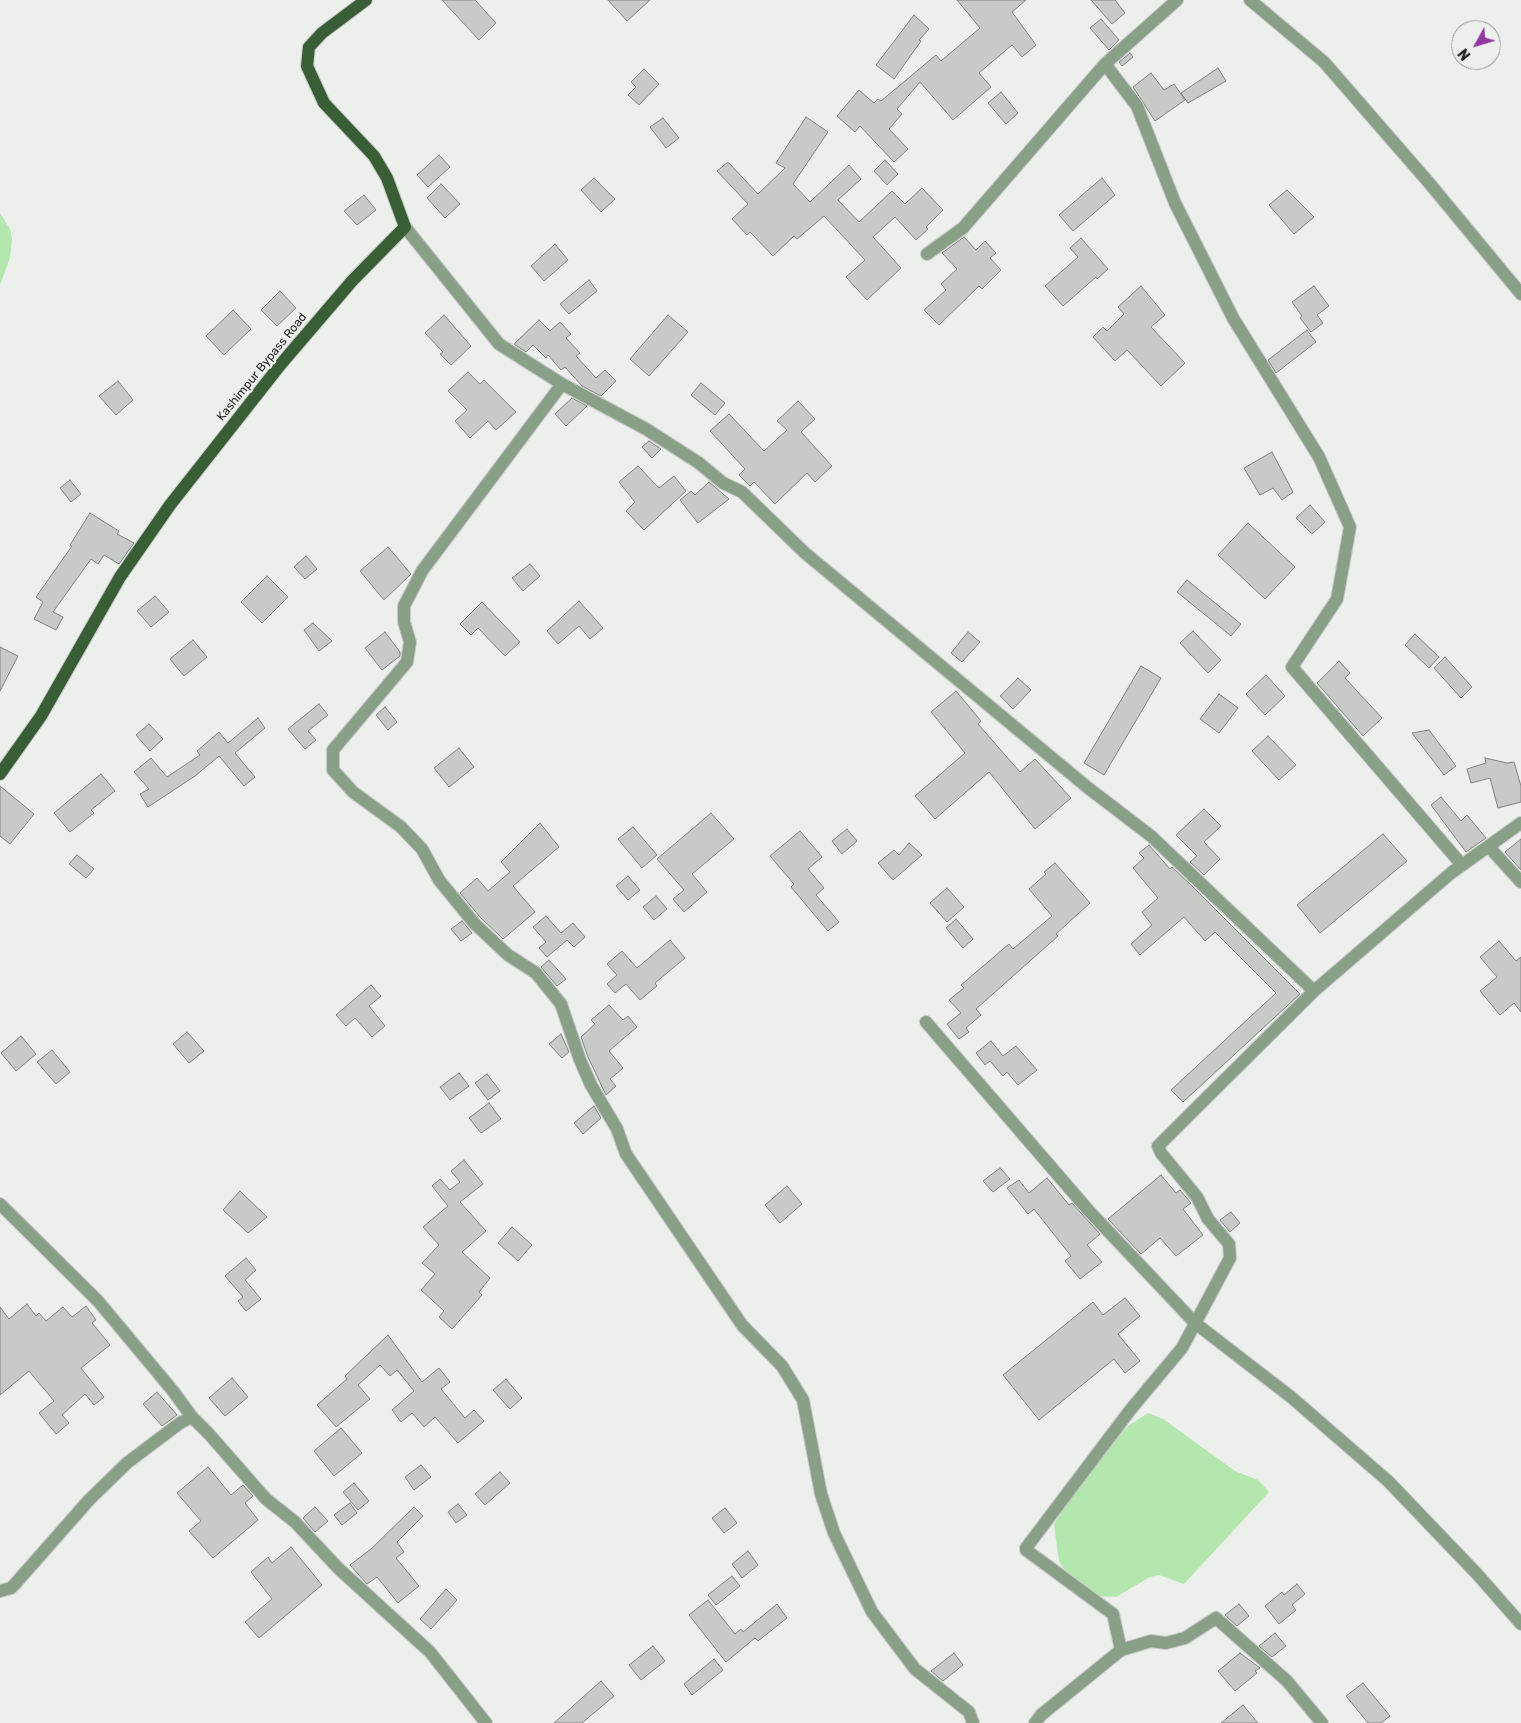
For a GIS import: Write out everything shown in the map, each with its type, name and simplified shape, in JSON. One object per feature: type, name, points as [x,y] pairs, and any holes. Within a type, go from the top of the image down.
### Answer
[{"type":"main road","points":[[366,0],[322,33],[309,46],[307,66],[324,103],[378,164],[387,178],[404,227]]},
{"type":"main road","name":"Kashimpur Bypass Road","points":[[0,774],[42,716],[120,577],[170,504],[280,364],[352,281],[404,227]]},
{"type":"street","points":[[927,254],[963,228],[1105,64],[1177,0]]},
{"type":"street","points":[[1250,0],[1324,62],[1430,184],[1521,294]]},
{"type":"street","points":[[1105,64],[1137,106],[1175,203],[1228,309],[1319,457],[1350,527],[1337,599],[1292,667],[1462,865]]},
{"type":"street","points":[[404,227],[498,344],[562,384],[646,429],[699,462],[723,483],[742,492],[804,553],[1087,787],[1151,836],[1314,991]]},
{"type":"street","points":[[562,384],[422,571],[404,606],[404,622],[410,642],[407,662],[333,750],[333,770],[353,792],[401,827],[422,849],[439,880],[474,923],[508,955],[536,973],[561,1004],[583,1068],[617,1129],[626,1154],[742,1325],[782,1366],[803,1400],[821,1494],[834,1533],[872,1612],[915,1669],[969,1712],[973,1723]]},
{"type":"street","points":[[1121,1650],[1113,1614],[1026,1548],[1131,1409],[1182,1348],[1230,1258],[1228,1244],[1208,1219],[1196,1197],[1161,1153],[1158,1146],[1314,991],[1462,865],[1521,823]]},
{"type":"street","points":[[1488,847],[1521,882]]},
{"type":"street","points":[[926,1022],[1089,1211],[1195,1323],[1291,1397],[1388,1482],[1478,1575],[1521,1624]]},
{"type":"street","points":[[0,1204],[98,1301],[173,1391],[192,1417],[266,1499],[295,1522],[338,1568],[430,1652],[486,1723]]},
{"type":"street","points":[[0,1591],[15,1584],[89,1500],[127,1463],[180,1423],[192,1417]]},
{"type":"street","points":[[1035,1723],[1041,1715],[1121,1650],[1150,1641],[1166,1642],[1185,1638],[1216,1618],[1287,1681],[1322,1723]]},
{"type":"shaded area","points":[[0,213],[10,229],[12,239],[10,258],[0,285]]},
{"type":"shaded area","points":[[1148,1413],[1163,1419],[1235,1471],[1258,1480],[1269,1492],[1184,1584],[1159,1575],[1150,1577],[1116,1597],[1099,1596],[1071,1578],[1062,1566],[1059,1561],[1054,1525],[1067,1500],[1103,1453],[1128,1426]]},
{"type":"building","points":[[442,0],[475,0],[496,23],[479,40]]},
{"type":"building","points":[[608,0],[650,0],[627,21]]},
{"type":"building","points":[[957,0],[1026,0],[1012,12],[1036,45],[1022,57],[1012,45],[979,73],[991,87],[953,120],[920,82],[897,109],[902,114],[889,129],[908,149],[894,162],[860,126],[855,132],[837,116],[859,90],[874,103],[878,99],[881,101],[936,55],[941,61],[980,28]]},
{"type":"building","points":[[1091,0],[1115,0],[1125,13],[1112,24]]},
{"type":"building","points":[[914,15],[929,29],[919,40],[921,41],[894,79],[876,65]]},
{"type":"building","points":[[1101,19],[1119,40],[1109,50],[1090,28]]},
{"type":"building","points":[[1130,53],[1133,57],[1122,66],[1119,62]]},
{"type":"building","points":[[1218,68],[1226,81],[1188,103],[1181,93]]},
{"type":"building","points":[[644,69],[659,84],[639,105],[628,95],[636,87],[631,82]]},
{"type":"building","points":[[1151,73],[1164,90],[1174,84],[1185,100],[1155,121],[1133,87]]},
{"type":"building","points":[[1001,92],[1018,113],[1006,124],[988,103]]},
{"type":"building","points":[[806,117],[828,132],[793,184],[810,202],[849,165],[861,179],[838,200],[859,222],[892,191],[905,204],[922,188],[943,210],[926,227],[928,229],[916,240],[895,217],[873,237],[901,268],[867,300],[846,277],[865,260],[824,216],[797,239],[794,236],[773,256],[750,232],[747,235],[732,219],[748,204],[717,171],[728,162],[758,194],[785,168],[776,163]]},
{"type":"building","points":[[663,118],[679,138],[666,148],[650,127]]},
{"type":"building","points":[[439,155],[450,167],[428,187],[417,175]]},
{"type":"building","points":[[885,160],[898,174],[887,185],[874,171]]},
{"type":"building","points":[[594,178],[615,199],[601,212],[581,190]]},
{"type":"building","points":[[1102,178],[1115,195],[1073,231],[1059,215]]},
{"type":"building","points":[[441,184],[460,204],[445,218],[427,198]]},
{"type":"building","points":[[1287,190],[1314,217],[1294,234],[1269,205]]},
{"type":"building","points":[[364,195],[376,210],[357,225],[344,211]]},
{"type":"building","points":[[964,237],[976,250],[985,241],[996,253],[990,258],[1001,270],[982,289],[979,286],[939,325],[924,310],[946,290],[941,284],[957,269],[942,253]]},
{"type":"building","points":[[1081,238],[1108,269],[1063,306],[1045,286],[1078,257],[1070,248]]},
{"type":"building","points":[[555,244],[568,260],[544,281],[531,266]]},
{"type":"building","points":[[589,280],[597,291],[569,314],[560,304]]},
{"type":"building","points":[[1141,286],[1165,315],[1151,327],[1185,363],[1161,386],[1127,350],[1115,361],[1093,337],[1103,327],[1107,331],[1124,314],[1118,307]]},
{"type":"building","points":[[1314,286],[1329,306],[1317,315],[1323,323],[1311,332],[1300,318],[1302,316],[1292,302]]},
{"type":"building","points":[[280,291],[296,308],[277,326],[261,310]]},
{"type":"building","points":[[233,310],[251,329],[224,355],[206,336]]},
{"type":"building","points":[[444,315],[471,346],[451,365],[440,354],[443,352],[425,333]]},
{"type":"building","points":[[668,315],[688,332],[649,376],[630,359]]},
{"type":"building","points":[[539,320],[550,331],[560,322],[571,334],[566,338],[580,353],[576,356],[596,378],[605,370],[616,381],[601,396],[582,386],[565,367],[561,370],[548,355],[546,358],[533,345],[526,352],[514,344]]},
{"type":"building","points":[[1307,330],[1316,342],[1276,373],[1268,360]]},
{"type":"building","points":[[468,372],[480,384],[484,380],[516,412],[496,430],[488,421],[470,438],[455,421],[467,410],[448,391]]},
{"type":"building","points":[[118,381],[133,400],[116,415],[99,396]]},
{"type":"building","points":[[701,383],[725,403],[715,415],[691,395]]},
{"type":"building","points":[[572,398],[587,406],[566,426],[555,414]]},
{"type":"building","points":[[798,401],[815,419],[801,432],[832,466],[815,482],[807,473],[775,504],[754,482],[750,486],[739,475],[745,469],[710,431],[729,414],[764,451],[787,430],[777,421]]},
{"type":"building","points":[[649,441],[661,449],[652,458],[642,447]]},
{"type":"building","points":[[1272,452],[1293,492],[1282,500],[1273,488],[1260,495],[1244,468]]},
{"type":"building","points":[[638,466],[659,488],[674,476],[686,491],[644,530],[626,511],[635,502],[619,482]]},
{"type":"building","points":[[70,480],[81,494],[71,502],[60,488]]},
{"type":"building","points":[[709,482],[729,499],[698,523],[680,500],[691,491],[695,495]]},
{"type":"building","points":[[1310,505],[1325,522],[1312,534],[1296,518]]},
{"type":"building","points":[[90,513],[119,531],[117,534],[134,543],[119,564],[104,555],[98,564],[91,559],[53,612],[63,617],[56,630],[34,619],[43,602],[36,597],[72,546],[70,545]]},
{"type":"building","points":[[1248,523],[1295,567],[1265,599],[1218,555]]},
{"type":"building","points":[[388,547],[411,574],[384,600],[360,571]]},
{"type":"building","points":[[306,556],[317,569],[305,579],[294,567]]},
{"type":"building","points":[[530,564],[540,576],[523,591],[512,578]]},
{"type":"building","points":[[267,576],[288,597],[262,623],[241,602]]},
{"type":"building","points":[[1187,580],[1241,624],[1231,636],[1177,592]]},
{"type":"building","points":[[155,596],[169,612],[151,627],[137,611]]},
{"type":"building","points":[[579,601],[603,628],[590,639],[579,626],[558,644],[547,631]]},
{"type":"building","points":[[482,602],[520,642],[505,656],[478,628],[471,635],[460,624]]},
{"type":"building","points":[[313,623],[332,641],[319,651],[304,630]]},
{"type":"building","points":[[1193,631],[1221,660],[1208,673],[1180,643]]},
{"type":"building","points":[[385,632],[400,652],[400,656],[382,670],[365,648]]},
{"type":"building","points":[[968,632],[980,642],[962,662],[951,653]]},
{"type":"building","points":[[1415,634],[1439,657],[1429,668],[1405,645]]},
{"type":"building","points":[[193,640],[207,657],[184,676],[170,659]]},
{"type":"building","points":[[0,647],[18,656],[0,691]]},
{"type":"building","points":[[1445,657],[1472,687],[1461,698],[1434,668]]},
{"type":"building","points":[[1339,661],[1350,673],[1345,678],[1382,718],[1363,736],[1317,683]]},
{"type":"building","points":[[1141,666],[1161,678],[1104,775],[1084,763]]},
{"type":"building","points":[[1266,675],[1285,696],[1265,715],[1246,694]]},
{"type":"building","points":[[1018,678],[1031,690],[1013,709],[1000,696]]},
{"type":"building","points":[[956,691],[981,721],[978,724],[1020,772],[1035,759],[1071,798],[1035,829],[989,772],[935,819],[915,796],[965,753],[931,712]]},
{"type":"building","points":[[1219,694],[1238,708],[1219,733],[1200,719]]},
{"type":"building","points":[[319,704],[328,715],[308,731],[316,740],[305,749],[288,729]]},
{"type":"building","points":[[385,707],[397,722],[388,730],[376,715]]},
{"type":"building","points":[[258,718],[265,728],[235,753],[255,777],[244,786],[219,756],[195,776],[148,807],[140,794],[149,789],[134,772],[151,758],[167,777],[200,755],[197,751],[219,732],[228,743]]},
{"type":"building","points":[[149,724],[163,739],[150,751],[136,735]]},
{"type":"building","points":[[1429,730],[1456,766],[1444,775],[1412,733]]},
{"type":"building","points":[[1268,736],[1296,765],[1279,780],[1252,751]]},
{"type":"building","points":[[459,748],[474,767],[449,787],[434,768]]},
{"type":"building","points":[[1485,758],[1507,763],[1514,762],[1521,786],[1521,802],[1498,808],[1490,778],[1471,783],[1467,769],[1486,763]]},
{"type":"building","points":[[101,774],[115,791],[91,810],[94,813],[70,832],[54,813]]},
{"type":"building","points":[[0,786],[34,814],[10,844],[0,836]]},
{"type":"building","points":[[1441,797],[1461,821],[1467,815],[1486,838],[1466,852],[1431,805]]},
{"type":"building","points":[[1204,809],[1221,826],[1204,842],[1220,859],[1204,875],[1190,862],[1197,856],[1176,835]]},
{"type":"building","points":[[711,813],[734,839],[692,874],[707,892],[684,912],[673,899],[684,890],[657,859]]},
{"type":"building","points":[[540,823],[559,847],[513,886],[535,912],[503,939],[480,917],[460,893],[477,878],[488,891],[510,872],[501,862]]},
{"type":"building","points":[[633,827],[657,855],[642,868],[618,839]]},
{"type":"building","points":[[847,829],[857,841],[842,854],[832,841]]},
{"type":"building","points":[[800,831],[822,857],[808,869],[824,888],[816,895],[839,922],[828,931],[791,887],[794,884],[770,856]]},
{"type":"building","points":[[1383,834],[1407,861],[1320,933],[1297,905]]},
{"type":"building","points":[[1521,839],[1521,870],[1505,852]]},
{"type":"building","points":[[909,843],[922,855],[893,880],[878,863],[894,850],[899,855]]},
{"type":"building","points":[[1149,845],[1170,869],[1172,867],[1192,886],[1300,994],[1183,1102],[1171,1090],[1276,993],[1215,932],[1205,941],[1184,917],[1140,955],[1131,944],[1152,925],[1142,912],[1158,898],[1133,868],[1144,858],[1139,853]]},
{"type":"building","points":[[77,855],[94,869],[86,878],[69,864]]},
{"type":"building","points":[[1055,863],[1090,903],[1056,934],[1058,936],[976,1009],[981,1015],[966,1028],[969,1032],[959,1039],[947,1024],[961,1013],[949,1000],[964,988],[961,985],[1009,944],[1013,949],[1052,916],[1029,889]]},
{"type":"building","points":[[628,876],[640,890],[628,900],[616,886]]},
{"type":"building","points":[[947,888],[964,907],[947,922],[930,903]]},
{"type":"building","points":[[656,896],[667,909],[654,920],[643,907]]},
{"type":"building","points":[[546,916],[561,933],[573,923],[585,937],[574,947],[567,940],[547,957],[539,948],[546,942],[533,927]]},
{"type":"building","points":[[956,919],[973,939],[963,948],[946,928]]},
{"type":"building","points":[[462,921],[472,933],[461,941],[451,929]]},
{"type":"building","points":[[670,940],[685,958],[655,983],[657,986],[640,1000],[626,984],[615,993],[607,984],[617,975],[607,964],[622,951],[637,968]]},
{"type":"building","points":[[1499,941],[1516,961],[1521,957],[1521,1012],[1514,1003],[1500,1015],[1480,991],[1497,977],[1480,957]]},
{"type":"building","points":[[549,960],[566,979],[557,986],[541,967]]},
{"type":"building","points":[[371,985],[381,996],[369,1006],[385,1026],[372,1037],[355,1018],[346,1026],[336,1015]]},
{"type":"building","points":[[609,1005],[623,1020],[628,1016],[637,1027],[609,1051],[623,1068],[610,1079],[616,1086],[606,1095],[581,1037],[595,1024],[591,1020]]},
{"type":"building","points":[[187,1032],[204,1051],[189,1063],[173,1044]]},
{"type":"building","points":[[561,1034],[569,1052],[562,1058],[549,1044]]},
{"type":"building","points":[[21,1036],[36,1054],[16,1071],[1,1053]]},
{"type":"building","points":[[991,1041],[1003,1056],[1016,1046],[1037,1070],[1018,1085],[1007,1072],[1003,1076],[990,1061],[985,1065],[976,1053]]},
{"type":"building","points":[[52,1050],[70,1072],[56,1084],[37,1062]]},
{"type":"building","points":[[459,1073],[469,1086],[450,1100],[440,1087]]},
{"type":"building","points":[[487,1074],[500,1091],[488,1100],[475,1083]]},
{"type":"building","points":[[489,1103],[501,1119],[481,1133],[469,1118]]},
{"type":"building","points":[[594,1106],[601,1118],[583,1134],[574,1123]]},
{"type":"building","points":[[464,1160],[483,1184],[460,1202],[486,1231],[462,1252],[490,1278],[479,1292],[482,1295],[452,1329],[439,1317],[444,1311],[421,1290],[435,1274],[422,1263],[439,1245],[423,1227],[448,1206],[432,1186],[440,1179],[450,1190],[460,1182],[451,1171]]},
{"type":"building","points":[[1000,1168],[1010,1179],[993,1192],[983,1181]]},
{"type":"building","points":[[1161,1175],[1176,1193],[1180,1190],[1191,1203],[1183,1209],[1203,1235],[1176,1256],[1160,1238],[1141,1254],[1108,1219]]},
{"type":"building","points":[[1047,1178],[1069,1205],[1072,1203],[1100,1234],[1087,1245],[1102,1262],[1080,1279],[1065,1261],[1071,1256],[1034,1209],[1028,1214],[1007,1188],[1019,1180],[1029,1193]]},
{"type":"building","points":[[787,1186],[802,1204],[780,1223],[765,1205]]},
{"type":"building","points":[[240,1191],[267,1217],[248,1233],[223,1210]]},
{"type":"building","points":[[1231,1212],[1240,1223],[1230,1232],[1220,1220]]},
{"type":"building","points":[[512,1227],[532,1245],[518,1261],[498,1243]]},
{"type":"building","points":[[246,1258],[256,1270],[245,1280],[261,1299],[246,1311],[238,1301],[243,1297],[225,1276]]},
{"type":"building","points":[[1125,1298],[1140,1316],[1118,1334],[1140,1361],[1125,1373],[1114,1359],[1039,1420],[1003,1375],[1093,1302],[1103,1315]]},
{"type":"building","points":[[27,1304],[36,1316],[39,1313],[46,1321],[63,1307],[72,1317],[86,1306],[96,1320],[92,1323],[110,1345],[81,1368],[104,1397],[94,1405],[85,1394],[62,1415],[69,1423],[56,1434],[39,1413],[54,1401],[29,1371],[0,1395],[0,1307],[9,1319]]},
{"type":"building","points":[[388,1335],[422,1382],[439,1368],[450,1382],[441,1389],[465,1418],[474,1410],[484,1421],[458,1443],[435,1417],[424,1427],[412,1413],[401,1422],[392,1410],[414,1391],[397,1370],[390,1376],[380,1365],[358,1385],[370,1399],[336,1427],[317,1405],[347,1379],[345,1376]]},
{"type":"building","points":[[232,1378],[248,1397],[225,1416],[209,1398]]},
{"type":"building","points":[[506,1379],[522,1398],[510,1409],[493,1390]]},
{"type":"building","points":[[157,1392],[177,1415],[162,1426],[143,1404]]},
{"type":"building","points":[[341,1428],[362,1453],[334,1476],[314,1451]]},
{"type":"building","points":[[421,1465],[431,1477],[414,1490],[405,1477]]},
{"type":"building","points":[[208,1467],[231,1495],[243,1485],[253,1496],[245,1503],[258,1520],[213,1558],[189,1531],[201,1521],[177,1493]]},
{"type":"building","points":[[500,1472],[510,1483],[485,1505],[475,1494]]},
{"type":"building","points":[[354,1483],[369,1501],[358,1510],[343,1492]]},
{"type":"building","points":[[350,1503],[357,1513],[342,1525],[334,1515]]},
{"type":"building","points":[[458,1504],[467,1515],[456,1523],[448,1512]]},
{"type":"building","points":[[315,1507],[328,1521],[315,1532],[303,1518]]},
{"type":"building","points":[[414,1507],[423,1516],[397,1542],[404,1552],[396,1558],[419,1586],[398,1603],[377,1577],[367,1584],[350,1565],[371,1549]]},
{"type":"building","points":[[725,1508],[737,1523],[724,1533],[712,1518]]},
{"type":"building","points":[[291,1547],[322,1585],[259,1638],[245,1622],[272,1599],[251,1572],[268,1557],[272,1563]]},
{"type":"building","points":[[748,1551],[758,1565],[742,1578],[732,1564]]},
{"type":"building","points":[[732,1576],[740,1586],[716,1605],[708,1595]]},
{"type":"building","points":[[1297,1584],[1305,1594],[1292,1605],[1296,1610],[1279,1624],[1265,1606],[1282,1592],[1284,1595]]},
{"type":"building","points":[[446,1589],[457,1600],[431,1629],[420,1619]]},
{"type":"building","points":[[708,1600],[735,1634],[741,1629],[743,1632],[777,1604],[787,1618],[758,1641],[755,1638],[726,1662],[689,1615]]},
{"type":"building","points":[[1239,1604],[1249,1616],[1237,1626],[1225,1615]]},
{"type":"building","points":[[1275,1633],[1286,1646],[1272,1657],[1259,1646]]},
{"type":"building","points":[[653,1646],[665,1661],[641,1680],[629,1665]]},
{"type":"building","points":[[954,1653],[963,1665],[943,1681],[931,1671]]},
{"type":"building","points":[[1240,1653],[1260,1668],[1255,1671],[1257,1673],[1235,1691],[1218,1671]]},
{"type":"building","points":[[714,1659],[723,1670],[692,1695],[684,1684]]},
{"type":"building","points":[[601,1681],[614,1696],[582,1723],[554,1723]]},
{"type":"building","points":[[1363,1683],[1390,1716],[1381,1723],[1368,1723],[1346,1696]]},
{"type":"building","points":[[1243,1705],[1258,1723],[1221,1723]]}]
